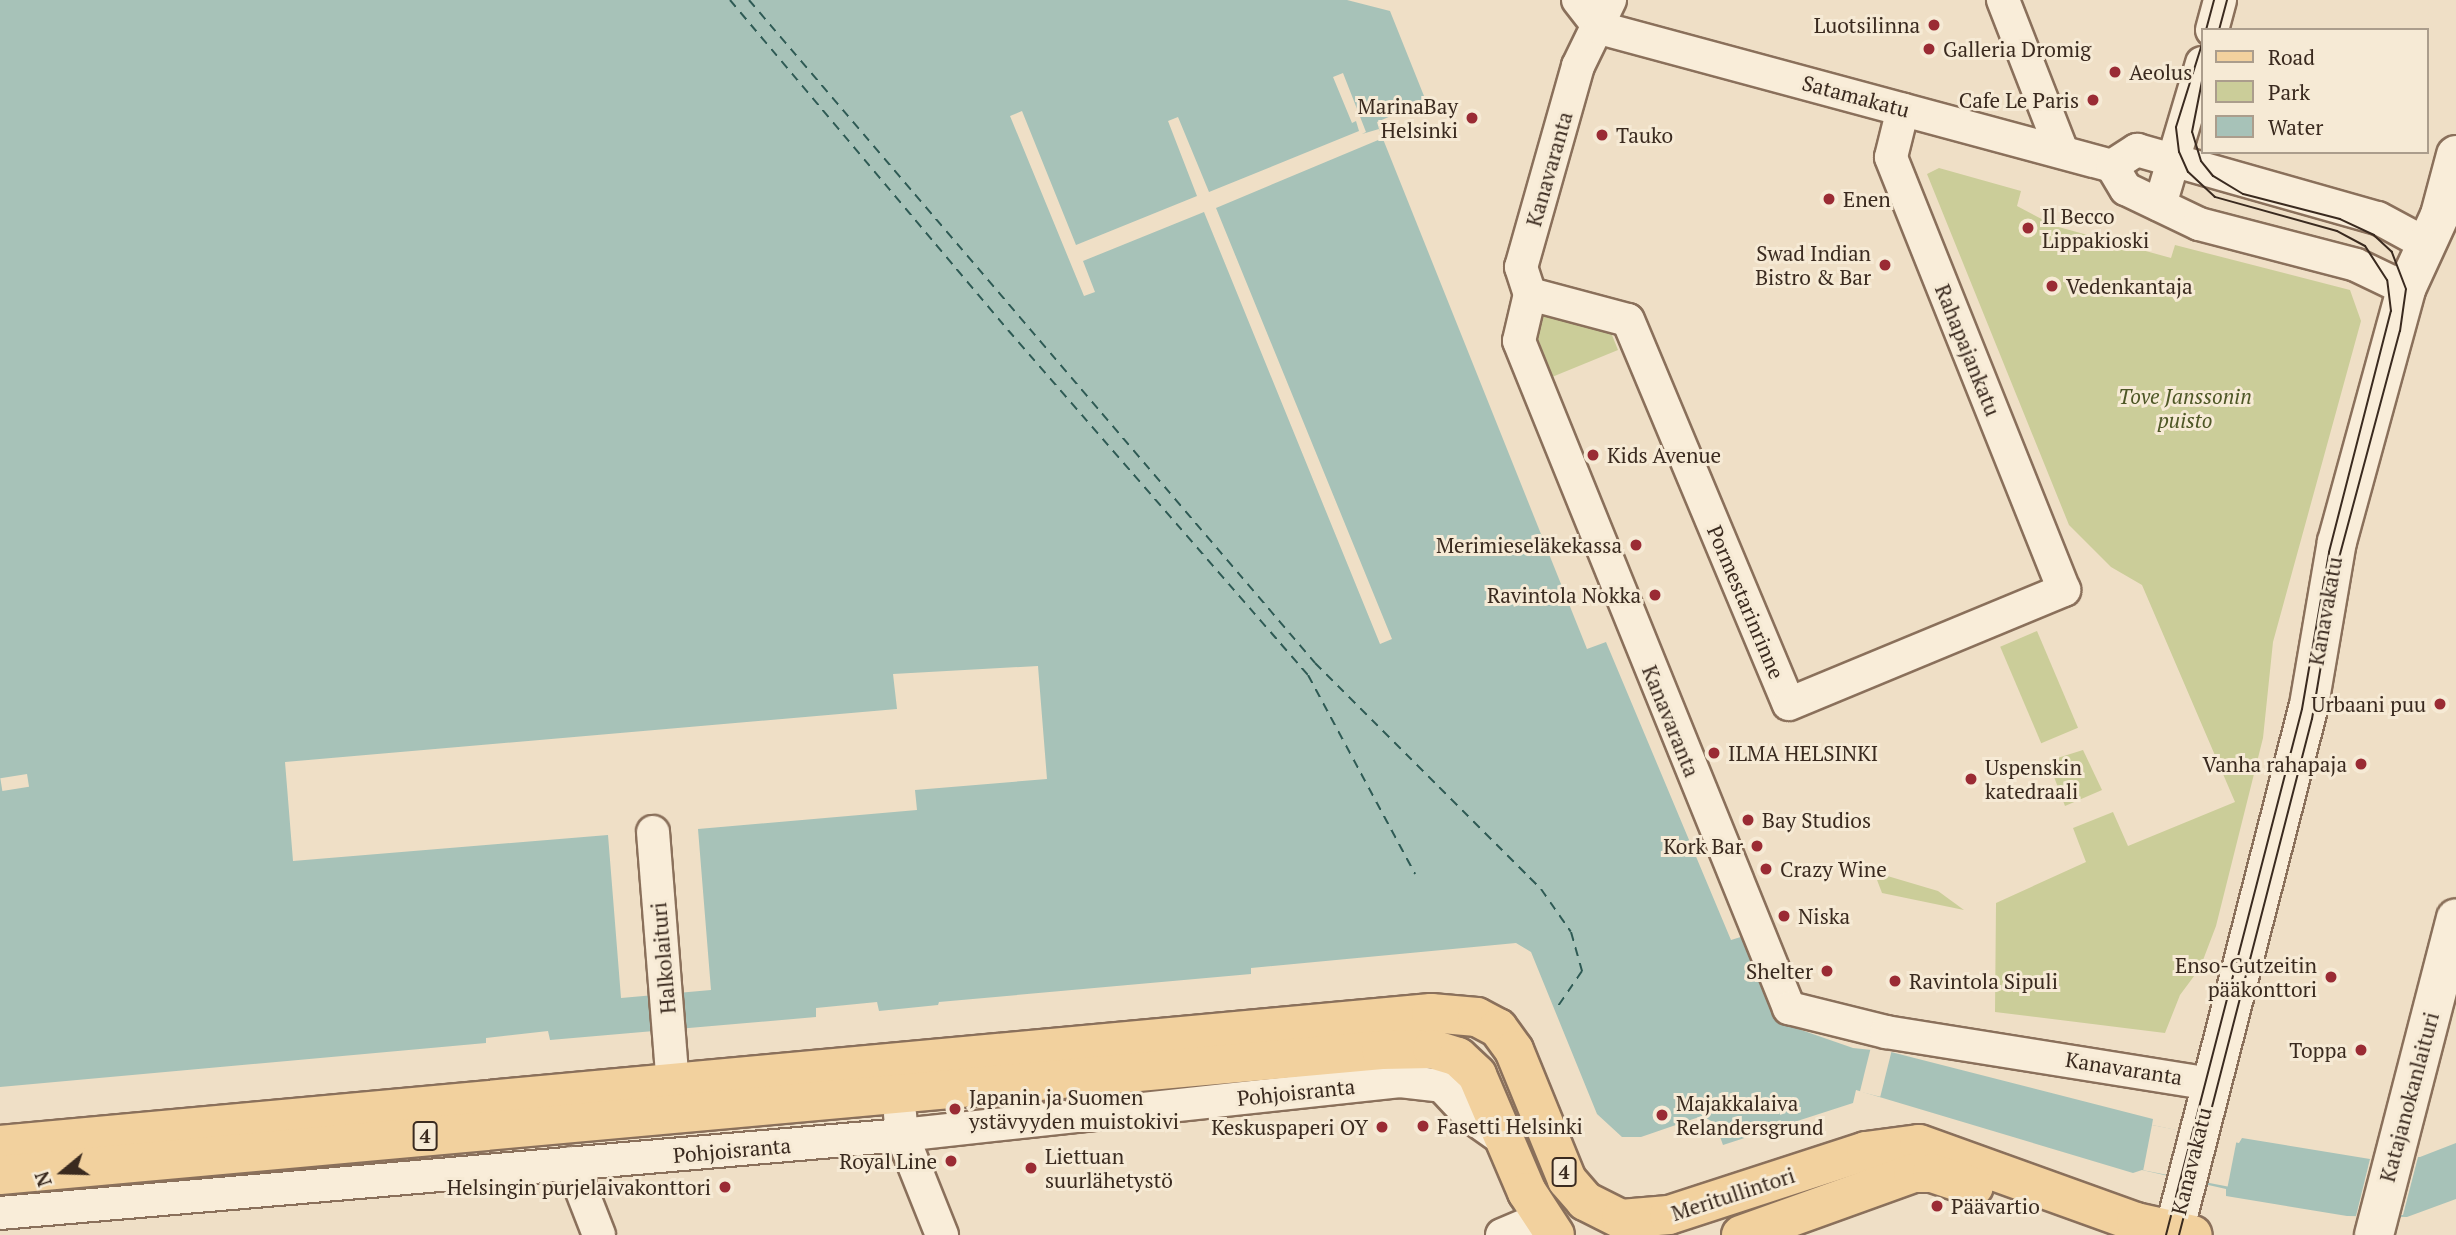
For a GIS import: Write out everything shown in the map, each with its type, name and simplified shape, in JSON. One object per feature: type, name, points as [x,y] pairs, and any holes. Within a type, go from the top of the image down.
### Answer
[{"type":"main road","name":"Kanavakatu","points":[[2180,1234],[2185,1180],[2304,725],[2337,542],[2406,289],[2441,249],[2440,215],[2456,155]]},
{"type":"main road","name":"Katajanokanlaituri","points":[[2376,1225],[2456,918]]},
{"type":"main road","name":"Meritullintori","points":[[1419,1032],[1465,1015],[1498,1028],[1514,1050],[1567,1180],[1585,1201],[1609,1216],[1652,1219],[1866,1150],[1919,1144],[2028,1194]]},
{"type":"main road","name":"Pohjoisranta","points":[[0,1175],[896,1079],[1419,1032]]},
{"type":"main road","name":"4","points":[[1419,1032],[1468,1064],[1485,1088],[1507,1142],[1549,1227]]},
{"type":"main road","name":"Pohjoisranta","points":[[0,1145],[673,1084],[896,1079]]},
{"type":"main road","name":"Meritullintori","points":[[1741,1235],[1800,1225],[1913,1173],[1932,1173],[2028,1194]]},
{"type":"main road","points":[[1781,1178],[1800,1225]]},
{"type":"main road","name":"4","points":[[2028,1194],[2180,1234]]},
{"type":"main road","points":[[2028,1194],[2107,1235]]},
{"type":"street","points":[[1578,0],[1605,14]]},
{"type":"street","points":[[2003,0],[2062,151]]},
{"type":"street","points":[[2213,28],[2220,0]]},
{"type":"street","name":"Satamakatu","points":[[1605,14],[1903,109],[2112,166]]},
{"type":"street","name":"Kanavaranta","points":[[1605,14],[1578,66],[1521,267],[1530,294],[1519,341],[1789,1008],[1886,1032],[2211,1084]]},
{"type":"street","points":[[2160,205],[2200,70]]},
{"type":"street","name":"Rahapajankatu","points":[[1903,109],[1891,157],[2064,590]]},
{"type":"street","points":[[2406,289],[2356,265],[2199,224],[2126,189],[2112,166],[2137,150],[2173,159],[2378,218],[2441,249]]},
{"type":"street","name":"Pormestarinrinne","points":[[1530,294],[1629,320],[1789,704],[2064,590]]},
{"type":"street","name":"Halkolaituri","points":[[653,832],[673,1084]]},
{"type":"street","points":[[896,1079],[902,1135],[942,1235]]},
{"type":"street","name":"Pohjoisranta","points":[[0,1213],[902,1135],[1400,1081],[1442,1086],[1459,1100],[1470,1116],[1507,1142]]},
{"type":"street","points":[[571,1163],[599,1235]]},
{"type":"street","points":[[1502,1235],[1549,1227]]},
{"type":"green space","name":"Tove Janssonin puisto","points":[[1939,168],[2021,191],[2017,206],[2055,226],[2171,258],[2175,245],[2350,290],[2361,321],[2273,642],[2263,738],[2216,926],[2200,968],[2180,995],[2165,1033],[1995,1012],[1996,903],[2086,862],[2073,828],[2113,812],[2128,846],[2235,802],[2142,585],[2111,567],[2069,525],[1927,174]]},
{"type":"green space","points":[[1548,314],[1610,330],[1618,350],[1552,377],[1535,330],[1537,319]]},
{"type":"green space","points":[[2037,631],[2078,728],[2041,743],[2000,647]]},
{"type":"green space","points":[[2083,750],[2102,790],[2065,806],[2048,761]]},
{"type":"green space","points":[[1874,872],[1938,891],[1964,910],[1882,893]]},
{"type":"water","points":[[0,0],[1347,0],[1390,11],[1426,101],[1377,122],[1379,129],[1587,649],[1606,642],[1731,940],[1744,936],[1781,1023],[1853,1048],[1891,1052],[2153,1119],[2152,1125],[2239,1143],[2242,1138],[2370,1159],[2420,1157],[2456,1143],[2456,1199],[2407,1217],[2347,1216],[2226,1196],[2226,1189],[2142,1170],[2133,1173],[1856,1090],[1853,1103],[1723,1145],[1715,1123],[1702,1116],[1641,1137],[1622,1137],[1597,1114],[1531,952],[1516,943],[1251,968],[1251,974],[939,1002],[938,1005],[879,1011],[877,1002],[816,1008],[816,1017],[550,1040],[548,1031],[486,1038],[486,1043],[0,1087]]},
{"type":"pier","points":[[1343,73],[1366,132],[1362,134],[1379,129],[1383,138],[1216,208],[1392,639],[1380,644],[1204,212],[1083,261],[1095,292],[1084,296],[1010,116],[1022,111],[1076,245],[1197,196],[1168,121],[1178,117],[1209,192],[1359,131],[1356,121],[1352,123],[1333,77]]},
{"type":"pier","points":[[1038,666],[1047,779],[915,790],[917,810],[698,829],[711,990],[621,998],[608,835],[293,861],[285,762],[897,709],[893,674]]},
{"type":"pier","points":[[27,774],[29,787],[2,791],[0,778]]},
{"type":"pier","points":[[1871,1047],[1891,1052],[1880,1097],[1860,1092]]},
{"type":"pier","points":[[2152,1125],[2236,1141],[2228,1187],[2143,1170]]},
{"type":"pier","points":[[2418,1157],[2403,1215],[2356,1216],[2370,1159]]},
{"type":"ferry route","points":[[730,0],[1008,330],[1308,675],[1415,874]]},
{"type":"ferry route","points":[[749,0],[1315,663],[1541,889],[1571,932],[1582,971],[1556,1009]]},
{"type":"tram line","points":[[2207,28],[2214,0]]},
{"type":"tram line","points":[[2220,28],[2227,0]]},
{"type":"tram line","points":[[2166,1235],[2302,709],[2329,552],[2391,311],[2387,280],[2365,246],[2337,231],[2215,197],[2188,172],[2179,152],[2176,127],[2200,50]]},
{"type":"tram line","points":[[2179,1235],[2312,719],[2339,558],[2400,331],[2406,289],[2392,252],[2374,235],[2340,219],[2243,194],[2213,176],[2201,161],[2192,132],[2200,91]]},
{"type":"place","name":"Luotsilinna","points":[[1934,25]]},
{"type":"place","name":"Galleria Dromig","points":[[1929,49]]},
{"type":"place","name":"Aeolus","points":[[2115,72]]},
{"type":"place","name":"Cafe Le Paris","points":[[2093,100]]},
{"type":"place","name":"MarinaBay Helsinki","points":[[1472,118]]},
{"type":"place","name":"Tauko","points":[[1602,135]]},
{"type":"place","name":"Enen","points":[[1829,199]]},
{"type":"place","name":"Il Becco Lippakioski","points":[[2028,228]]},
{"type":"place","name":"Swad Indian Bistro & Bar","points":[[1885,265]]},
{"type":"place","name":"Vedenkantaja","points":[[2052,286]]},
{"type":"place","name":"Kids Avenue","points":[[1593,455]]},
{"type":"place","name":"Merimieseläkekassa","points":[[1636,545]]},
{"type":"place","name":"Ravintola Nokka","points":[[1655,595]]},
{"type":"place","name":"Urbaani puu","points":[[2440,704]]},
{"type":"place","name":"ILMA HELSINKI","points":[[1714,753]]},
{"type":"place","name":"Vanha rahapaja","points":[[2361,764]]},
{"type":"place","name":"Uspenskin katedraali","points":[[1971,779]]},
{"type":"place","name":"Bay Studios","points":[[1748,820]]},
{"type":"place","name":"Kork Bar","points":[[1757,846]]},
{"type":"place","name":"Crazy Wine","points":[[1766,869]]},
{"type":"place","name":"Niska","points":[[1784,916]]},
{"type":"place","name":"Shelter","points":[[1827,971]]},
{"type":"place","name":"Enso-Gutzeitin pääkonttori","points":[[2331,977]]},
{"type":"place","name":"Ravintola Sipuli","points":[[1895,981]]},
{"type":"place","name":"Toppa","points":[[2361,1050]]},
{"type":"place","name":"Japanin ja Suomen ystävyyden muistokivi","points":[[955,1109]]},
{"type":"place","name":"Majakkalaiva Relandersgrund","points":[[1662,1115]]},
{"type":"place","name":"Fasetti Helsinki","points":[[1423,1126]]},
{"type":"place","name":"Keskuspaperi OY","points":[[1382,1127]]},
{"type":"place","name":"Royal Line","points":[[951,1161]]},
{"type":"place","name":"Liettuan suurlähetystö","points":[[1031,1168]]},
{"type":"place","name":"Helsingin purjelaivakonttori","points":[[725,1187]]},
{"type":"place","name":"Päävartio","points":[[1937,1206]]}]
